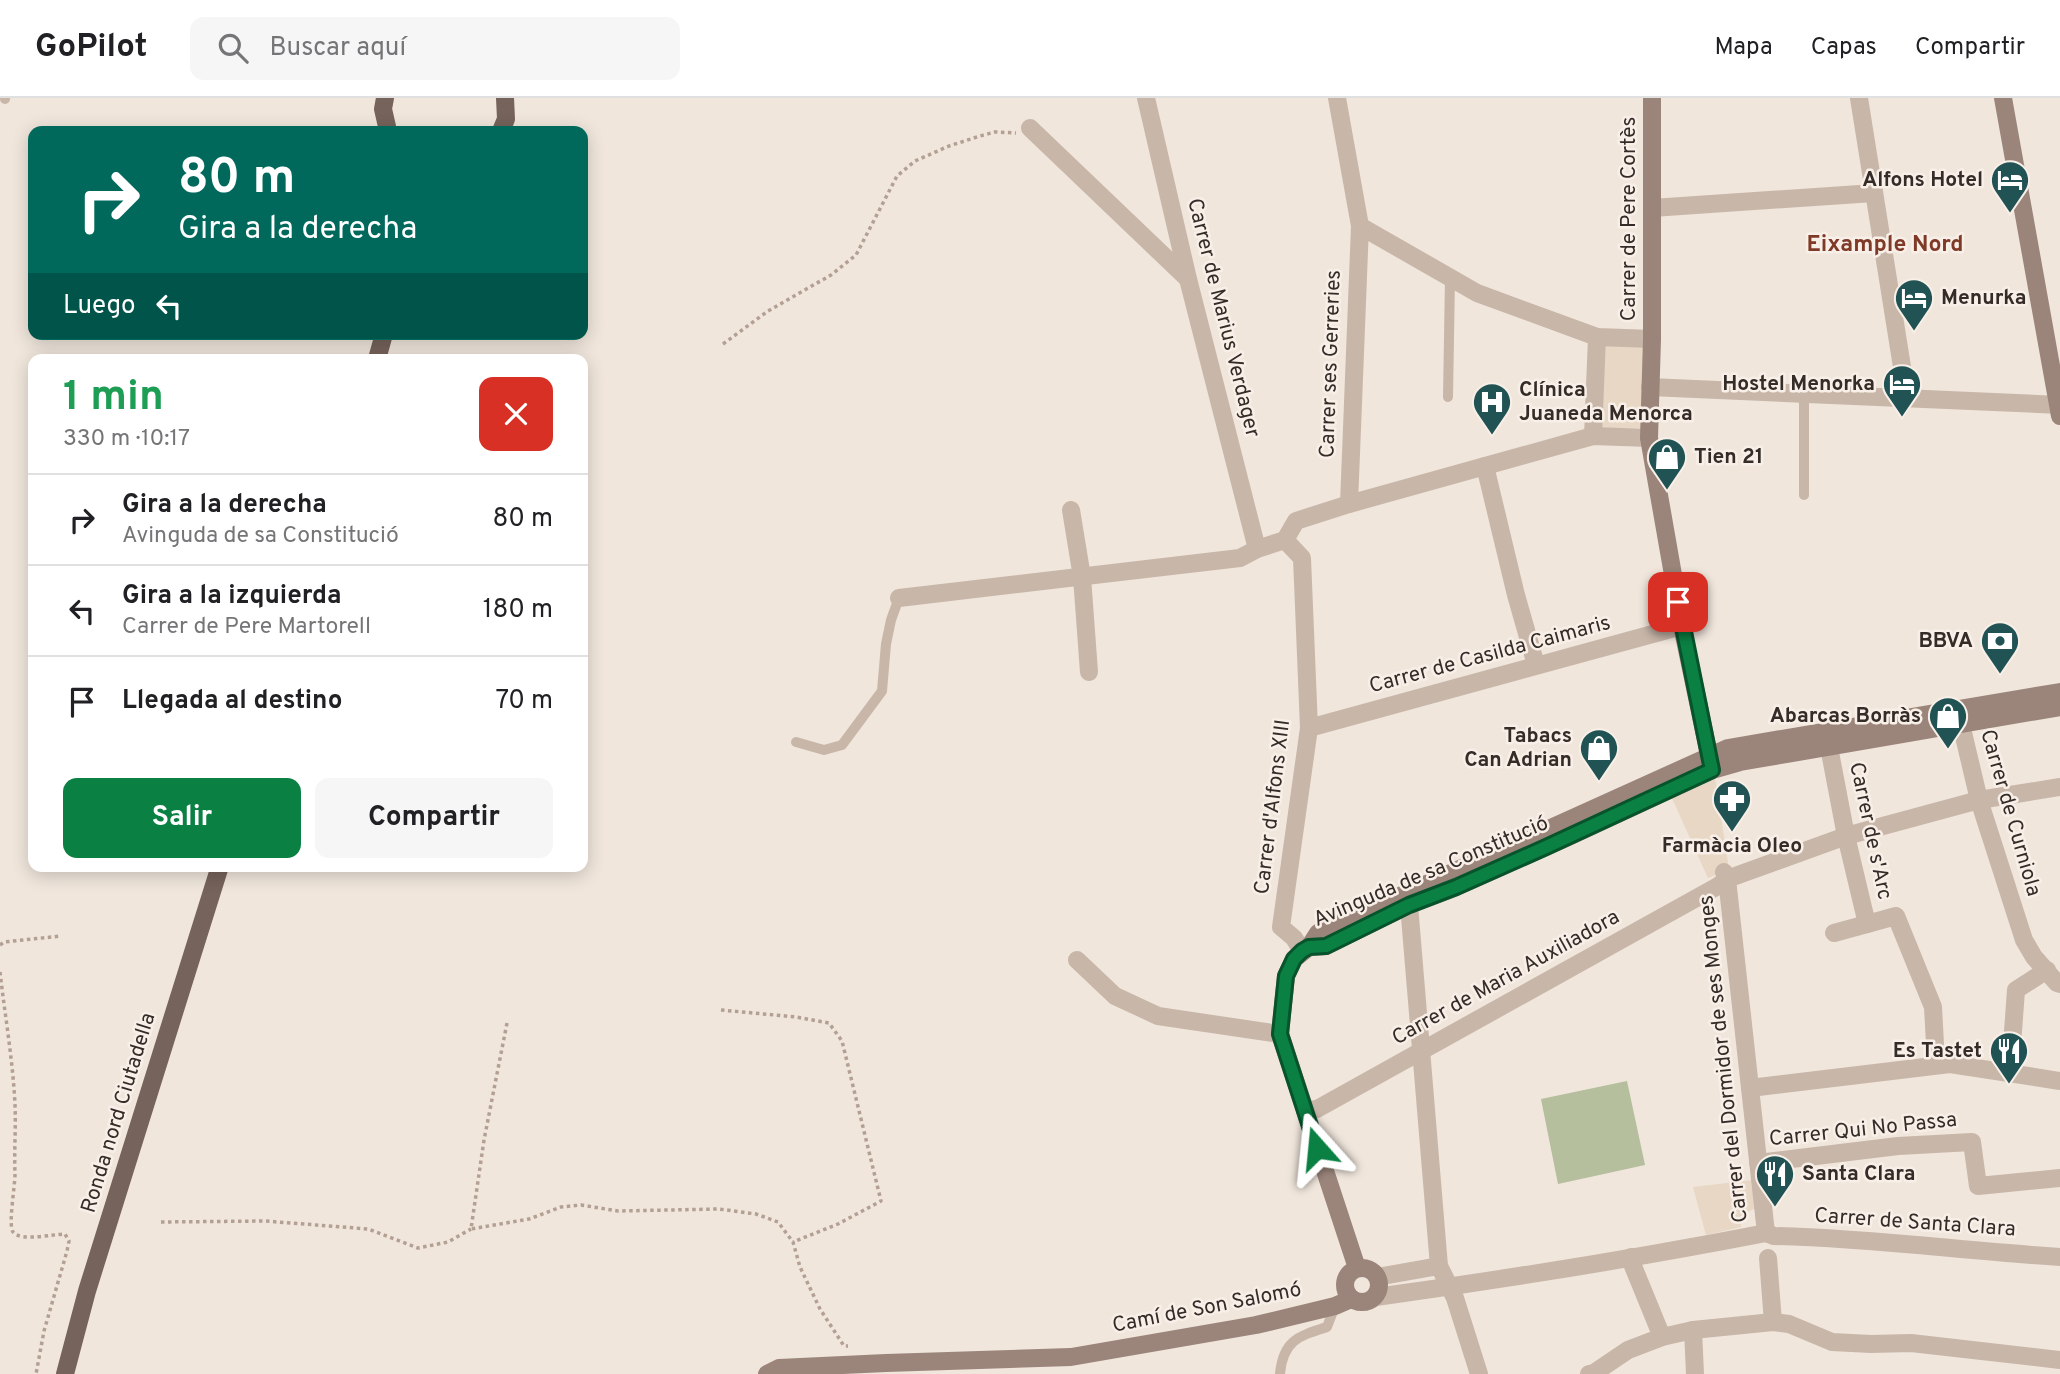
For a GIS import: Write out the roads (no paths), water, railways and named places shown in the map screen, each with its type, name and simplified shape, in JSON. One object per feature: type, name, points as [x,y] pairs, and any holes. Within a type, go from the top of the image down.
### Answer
[{"type":"main road","points":[[385,98],[383,109],[387,126]]},
{"type":"main road","points":[[503,126],[509,98]]},
{"type":"main road","name":"Ronda nord Ciutadella","points":[[65,1374],[91,1278],[218,872]]},
{"type":"street","name":"Carrer de Marius Verdager","points":[[1146,98],[1188,279],[1257,549]]},
{"type":"street","name":"Carrer ses Gerreries","points":[[1337,98],[1360,226],[1349,504]]},
{"type":"street","name":"Carrer de Pere Cortès","points":[[1652,98],[1652,339],[1649,438],[1682,626],[1712,768]]},
{"type":"street","points":[[1859,98],[1907,398]]},
{"type":"street","points":[[1650,387],[1907,398],[2059,409],[2003,98]]},
{"type":"street","points":[[1033,130],[1188,279]]},
{"type":"street","points":[[1652,208],[1874,193]]},
{"type":"street","points":[[1360,226],[1477,293],[1597,337],[1652,339]]},
{"type":"street","points":[[1594,436],[1597,337]]},
{"type":"street","points":[[899,598],[1240,558],[1285,540],[1296,521],[1349,504],[1594,436],[1649,438]]},
{"type":"street","points":[[1485,466],[1536,665]]},
{"type":"street","points":[[1071,510],[1082,577],[1089,672]]},
{"type":"street","name":"Carrer d'Alfons XIII","points":[[1285,540],[1301,558],[1309,728],[1280,927],[1305,949]]},
{"type":"street","name":"Carrer de Casilda Caimaris","points":[[1309,728],[1682,626]]},
{"type":"street","name":"Avinguda de sa Constitució","points":[[1960,717],[2060,692]]},
{"type":"street","name":"Avinguda de sa Constitució","points":[[1305,949],[1326,946],[1409,905],[1556,843],[1712,768],[1742,744],[1828,739],[1960,717],[2060,707]]},
{"type":"street","name":"Carrer de Curniola","points":[[1960,717],[1979,800],[2024,940],[2034,957],[2060,984]]},
{"type":"street","name":"Carrer de s'Arc","points":[[1828,739],[1846,836],[1867,924]]},
{"type":"street","name":"Avinguda de sa Constitució","points":[[1305,949],[1318,933],[1446,874],[1712,768]]},
{"type":"street","name":"Carrer de Maria Auxiliadora","points":[[1305,1111],[1317,1109],[1718,886],[1725,875],[1846,836],[1979,800],[2060,787]]},
{"type":"street","points":[[1446,874],[1440,888],[1409,901],[1409,905],[1439,1266],[1455,1298],[1479,1374]]},
{"type":"street","name":"Carrer del Dormidor de ses Monges","points":[[1725,875],[1766,1233]]},
{"type":"street","name":"Carrer de s'Arc","points":[[1834,933],[1896,916],[1933,1007],[1935,1057]]},
{"type":"street","points":[[1305,949],[1294,959],[1286,976],[1280,1034],[1357,1268]]},
{"type":"street","points":[[1077,960],[1115,996],[1158,1016],[1280,1034]]},
{"type":"street","points":[[2010,1073],[2016,990],[2047,970]]},
{"type":"street","points":[[1750,1088],[1935,1057],[1950,1064],[2060,1081]]},
{"type":"street","name":"Carrer Qui No Passa","points":[[1758,1163],[1898,1146],[1972,1142],[1978,1186],[2060,1178]]},
{"type":"street","name":"Carrer de Santa Clara","points":[[1376,1297],[1766,1233],[1774,1236],[1888,1241],[2060,1256]]},
{"type":"street","points":[[1631,1257],[1662,1337]]},
{"type":"street","points":[[1768,1258],[1773,1322]]},
{"type":"street","points":[[1377,1277],[1439,1266]]},
{"type":"street","points":[[1357,1268],[1368,1269],[1377,1277],[1379,1288],[1376,1297],[1362,1303],[1343,1302],[1347,1276],[1357,1268]]},
{"type":"street","name":"Camí de Son Salomó","points":[[1065,1357],[1256,1325],[1343,1302]]},
{"type":"street","points":[[1593,1374],[1628,1350],[1662,1337],[1693,1330],[1773,1322],[1789,1324],[1832,1342],[1871,1345],[1911,1343],[2060,1360]]},
{"type":"street","points":[[1693,1330],[1695,1374]]},
{"type":"street","points":[[767,1374],[779,1368],[966,1361],[994,1369],[1065,1357]]},
{"type":"street","points":[[1024,1374],[1065,1357]]},
{"type":"lane","points":[[1448,397],[1450,277]]},
{"type":"lane","points":[[1804,394],[1804,495]]},
{"type":"lane","points":[[796,741],[824,750],[842,745],[882,691],[886,644],[899,598]]},
{"type":"lane","points":[[1280,1374],[1281,1361],[1296,1337],[1327,1328],[1343,1302]]},
{"type":"place","name":"Alfons Hotel","points":[[2010,214]]},
{"type":"place","name":"Menurka","points":[[1914,332]]},
{"type":"place","name":"Hostel Menorka","points":[[1902,418]]},
{"type":"place","name":"Clínica Juaneda Menorca","points":[[1492,436]]},
{"type":"place","name":"Tien 21","points":[[1667,491]]},
{"type":"place","name":"BBVA","points":[[2000,675]]},
{"type":"place","name":"Abarcas Borràs","points":[[1948,750]]},
{"type":"place","name":"Tabacs Can Adrian","points":[[1599,782]]},
{"type":"place","name":"Farmàcia Oleo","points":[[1732,833]]},
{"type":"place","name":"Es Tastet","points":[[2009,1085]]},
{"type":"place","name":"Santa Clara","points":[[1775,1208]]},
{"type":"district","name":"Eixample Nord","points":[[1885,245]]}]
